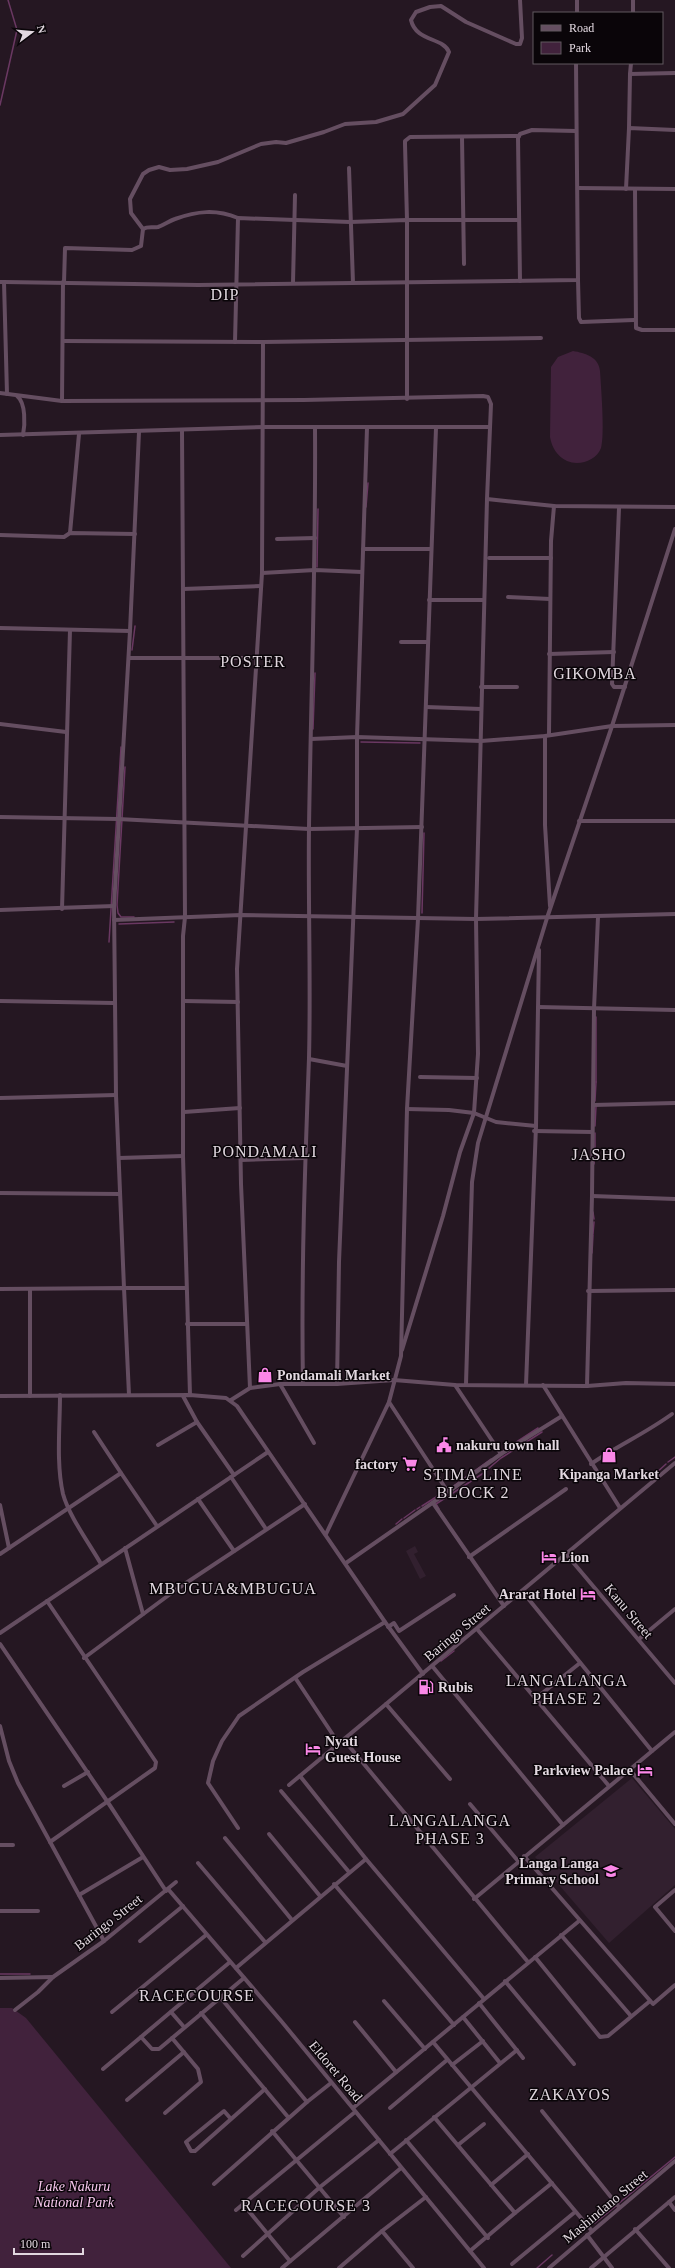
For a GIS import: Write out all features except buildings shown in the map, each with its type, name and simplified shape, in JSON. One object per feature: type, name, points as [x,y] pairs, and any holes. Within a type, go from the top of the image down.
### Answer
[{"type":"street","points":[[62,401],[63,282],[65,248],[132,250],[141,246],[143,229],[131,213],[130,199],[143,174],[149,170],[159,167],[170,170],[187,169],[218,162],[262,144],[286,143],[345,124],[376,122],[403,114],[435,85],[448,52],[446,48],[421,36],[415,30],[411,20],[416,12],[430,7],[441,6],[466,22],[516,44],[520,44],[522,38],[520,0]]},
{"type":"street","points":[[577,0],[577,12]]},
{"type":"street","points":[[633,12],[634,0]]},
{"type":"street","points":[[576,64],[579,318],[581,322],[634,320]]},
{"type":"street","points":[[626,189],[631,64]]},
{"type":"street","points":[[630,74],[675,73]]},
{"type":"street","points":[[629,128],[675,130]]},
{"type":"street","points":[[520,281],[519,136],[522,132],[532,130],[576,131]]},
{"type":"street","points":[[407,399],[407,220],[405,141],[410,137],[519,136]]},
{"type":"street","points":[[462,137],[464,264]]},
{"type":"street","points":[[349,168],[352,283]]},
{"type":"street","points":[[578,188],[675,189]]},
{"type":"street","points":[[635,189],[634,320],[636,328],[675,330]]},
{"type":"street","points":[[293,283],[295,195]]},
{"type":"street","points":[[143,229],[157,227],[199,212],[217,211],[238,218],[294,221],[350,222],[463,219],[519,220]]},
{"type":"street","points":[[235,342],[238,218]]},
{"type":"street","points":[[7,394],[2,282],[236,284],[406,281],[459,283],[578,280]]},
{"type":"street","points":[[63,341],[263,342],[541,338]]},
{"type":"street","points":[[250,1388],[246,1324],[237,969],[262,573],[264,427],[262,400],[263,342]]},
{"type":"street","points":[[0,393],[62,401],[407,399],[488,397],[491,404],[489,427],[481,708],[476,919],[477,1078],[474,1114],[460,1152],[443,1216],[394,1380],[389,1402],[326,1534]]},
{"type":"street","points":[[15,396],[20,398],[22,406],[25,427],[23,434]]},
{"type":"street","points":[[0,434],[79,434],[264,427],[489,427]]},
{"type":"street","points":[[303,1384],[304,1158],[309,1059],[309,829],[316,538],[315,428]]},
{"type":"street","points":[[337,1384],[339,1262],[357,828],[356,737],[367,428]]},
{"type":"street","points":[[401,1356],[408,1109],[422,827],[430,549],[436,428]]},
{"type":"street","points":[[182,431],[185,917],[183,936],[183,1156],[185,1288],[190,1395]]},
{"type":"street","points":[[129,1395],[116,1096],[114,906],[118,819],[129,658],[139,432]]},
{"type":"street","points":[[70,533],[79,434]]},
{"type":"street","points":[[487,499],[554,506],[619,508],[675,507]]},
{"type":"street","points":[[550,909],[544,825],[550,654],[551,558],[554,506]]},
{"type":"street","points":[[619,508],[612,685],[625,687]]},
{"type":"street","points":[[466,1384],[472,1182],[475,1154],[484,1119],[547,918],[625,687],[675,529]]},
{"type":"street","points":[[0,535],[64,536],[70,533],[135,534]]},
{"type":"street","points":[[277,539],[316,538]]},
{"type":"street","points":[[363,549],[430,549]]},
{"type":"street","points":[[489,558],[551,558]]},
{"type":"street","points":[[262,573],[315,570],[362,572]]},
{"type":"street","points":[[183,589],[261,586]]},
{"type":"street","points":[[508,598],[550,600]]},
{"type":"street","points":[[429,600],[484,600]]},
{"type":"street","points":[[0,628],[130,631]]},
{"type":"street","points":[[62,909],[63,818],[70,630]]},
{"type":"street","points":[[401,642],[427,642]]},
{"type":"street","points":[[550,654],[614,652]]},
{"type":"street","points":[[129,658],[256,658]]},
{"type":"street","points":[[482,687],[517,686]]},
{"type":"street","points":[[426,707],[481,708]]},
{"type":"street","points":[[0,724],[66,732]]},
{"type":"street","points":[[311,739],[356,737],[481,740],[547,735],[612,726],[675,725]]},
{"type":"street","points":[[0,817],[118,819],[309,829],[422,827]]},
{"type":"street","points":[[579,821],[675,821]]},
{"type":"street","points":[[0,910],[114,906]]},
{"type":"street","points":[[114,920],[241,915],[476,919],[675,914]]},
{"type":"street","points":[[587,1386],[588,1291],[592,1196],[594,1009],[598,917]]},
{"type":"street","points":[[526,1385],[534,1132],[536,1126],[539,944]]},
{"type":"street","points":[[0,1001],[114,1003]]},
{"type":"street","points":[[184,1001],[238,1002]]},
{"type":"street","points":[[538,1007],[675,1010]]},
{"type":"street","points":[[309,1059],[347,1066]]},
{"type":"street","points":[[420,1077],[477,1078]]},
{"type":"street","points":[[0,1098],[116,1096]]},
{"type":"street","points":[[593,1105],[675,1103]]},
{"type":"street","points":[[184,1112],[240,1108]]},
{"type":"street","points":[[408,1109],[449,1110],[474,1114],[484,1119],[521,1126],[536,1126]]},
{"type":"street","points":[[534,1132],[592,1132]]},
{"type":"street","points":[[119,1158],[183,1156]]},
{"type":"street","points":[[241,1160],[304,1158]]},
{"type":"street","points":[[0,1193],[120,1194]]},
{"type":"street","points":[[592,1196],[675,1199]]},
{"type":"street","points":[[0,1289],[185,1288]]},
{"type":"street","points":[[30,1290],[30,1396]]},
{"type":"street","points":[[588,1291],[675,1290]]},
{"type":"street","points":[[187,1324],[246,1324]]},
{"type":"street","points":[[231,1400],[250,1388],[280,1384],[337,1384],[394,1380],[455,1385],[587,1386],[626,1383],[675,1384]]},
{"type":"street","points":[[280,1384],[314,1443]]},
{"type":"street","points":[[455,1385],[501,1454]]},
{"type":"street","points":[[543,1385],[591,1464],[620,1508]]},
{"type":"street","points":[[60,1395],[61,1468],[63,1493],[69,1509],[101,1564]]},
{"type":"street","points":[[0,1396],[190,1395],[231,1400],[237,1406],[346,1563],[384,1622],[423,1674]]},
{"type":"street","points":[[183,1396],[197,1422],[266,1529]]},
{"type":"street","points":[[389,1402],[448,1492]]},
{"type":"street","points":[[591,1464],[617,1446],[648,1431],[672,1414]]},
{"type":"street","points":[[346,1563],[501,1454],[562,1416]]},
{"type":"street","points":[[158,1446],[197,1422]]},
{"type":"street","points":[[94,1432],[120,1473],[157,1526]]},
{"type":"street","points":[[0,1633],[268,1452]]},
{"type":"street","name":"Baringo Street","points":[[289,1785],[433,1667],[675,1463]]},
{"type":"street","points":[[0,1554],[69,1509],[120,1473]]},
{"type":"street","points":[[469,1557],[566,1489]]},
{"type":"street","points":[[198,1499],[234,1551]]},
{"type":"street","points":[[433,1503],[504,1606]]},
{"type":"street","points":[[84,1658],[143,1614],[266,1529],[305,1504]]},
{"type":"street","points":[[0,1506],[9,1548]]},
{"type":"street","points":[[125,1548],[143,1614]]},
{"type":"street","name":"Kanu Street","points":[[566,1554],[675,1683]]},
{"type":"street","points":[[522,1591],[652,1751]]},
{"type":"street","points":[[388,1627],[394,1623],[399,1631],[454,1595]]},
{"type":"street","points":[[47,1601],[84,1658],[156,1762],[155,1768],[50,1842]]},
{"type":"street","points":[[639,1639],[675,1609]]},
{"type":"street","points":[[238,1828],[208,1783],[213,1761],[222,1741],[239,1716],[296,1679],[303,1672],[384,1622]]},
{"type":"street","points":[[477,1629],[609,1786]]},
{"type":"street","name":"Eldoret Road","points":[[0,1644],[88,1772],[143,1857],[167,1890],[183,1906],[206,1935],[236,1968],[484,2268]]},
{"type":"street","points":[[534,1698],[580,1663]]},
{"type":"street","points":[[433,1667],[563,1825]]},
{"type":"street","points":[[296,1679],[339,1744]]},
{"type":"street","points":[[386,1704],[450,1779]]},
{"type":"street","points":[[0,1726],[9,1761],[18,1783],[104,1941]]},
{"type":"street","points":[[474,1899],[675,1732]]},
{"type":"street","points":[[344,1740],[474,1899],[528,1962]]},
{"type":"street","points":[[630,1770],[675,1824]]},
{"type":"street","points":[[64,1786],[88,1772]]},
{"type":"street","points":[[300,1776],[366,1859],[484,1999]]},
{"type":"street","points":[[281,1791],[349,1872]]},
{"type":"street","points":[[470,1804],[518,1861]]},
{"type":"street","points":[[268,1834],[320,1896]]},
{"type":"street","points":[[225,1838],[292,1920]]},
{"type":"street","points":[[0,1845],[13,1845]]},
{"type":"street","points":[[524,1856],[579,1921],[653,2004],[675,1985]]},
{"type":"street","points":[[79,1896],[143,1857]]},
{"type":"street","points":[[236,1968],[334,1884],[366,1859]]},
{"type":"street","points":[[198,1863],[265,1942]]},
{"type":"street","name":"Baringo Street","points":[[15,2010],[38,1992],[53,1977],[104,1941],[176,1882]]},
{"type":"street","points":[[334,1884],[454,2025]]},
{"type":"street","points":[[675,1890],[655,1907],[675,1931]]},
{"type":"street","points":[[140,1941],[183,1906]]},
{"type":"street","points":[[0,1911],[38,1911]]},
{"type":"street","points":[[236,2210],[354,2110],[396,2072],[464,2017],[534,1956],[579,1921]]},
{"type":"street","points":[[112,2012],[206,1935]]},
{"type":"street","points":[[561,1935],[631,2016]]},
{"type":"street","points":[[534,1956],[598,2036],[608,2036],[650,2001]]},
{"type":"street","points":[[103,2069],[230,1962]]},
{"type":"street","points":[[0,1978],[53,1977]]},
{"type":"street","points":[[141,2037],[155,2050],[159,2049],[244,1978]]},
{"type":"street","points":[[506,1981],[574,2064]]},
{"type":"street","points":[[220,1997],[308,2102]]},
{"type":"street","points":[[384,2001],[425,2049]]},
{"type":"street","points":[[479,2003],[523,2058]]},
{"type":"street","points":[[171,2012],[184,2027]]},
{"type":"street","points":[[201,2013],[288,2117]]},
{"type":"street","points":[[464,2017],[500,2063]]},
{"type":"street","points":[[355,2022],[396,2072]]},
{"type":"street","points":[[165,2113],[201,2082],[198,2069],[172,2038]]},
{"type":"street","points":[[452,2066],[482,2041]]},
{"type":"street","points":[[433,2042],[528,2154],[574,2212],[592,2231]]},
{"type":"street","points":[[390,2154],[517,2050]]},
{"type":"street","points":[[127,2100],[184,2052]]},
{"type":"street","points":[[390,2108],[447,2060]]},
{"type":"street","points":[[214,2184],[288,2117],[331,2083]]},
{"type":"street","points":[[231,2119],[224,2112],[186,2142],[188,2147],[192,2151],[195,2151],[265,2089]]},
{"type":"street","points":[[542,2111],[619,2207]]},
{"type":"street","points":[[434,2117],[514,2214]]},
{"type":"street","points":[[458,2146],[484,2124]]},
{"type":"street","points":[[272,2131],[344,2217]]},
{"type":"street","points":[[243,2256],[320,2187],[379,2140]]},
{"type":"street","points":[[406,2140],[488,2238]]},
{"type":"street","points":[[491,2185],[528,2154]]},
{"type":"street","name":"Mashindano Street","points":[[549,2268],[675,2161]]},
{"type":"street","points":[[282,2268],[401,2168]]},
{"type":"street","points":[[470,2251],[488,2238],[514,2214],[552,2183]]},
{"type":"street","points":[[339,2268],[345,2266],[382,2231],[426,2197]]},
{"type":"street","points":[[591,2268],[635,2229],[675,2197]]},
{"type":"street","points":[[669,2202],[675,2210]]},
{"type":"street","points":[[243,2204],[290,2261]]},
{"type":"street","points":[[512,2264],[574,2212]]},
{"type":"street","points":[[635,2229],[669,2268]]},
{"type":"street","points":[[382,2231],[413,2268]]},
{"type":"street","points":[[587,2235],[612,2268]]},
{"type":"shaded area","points":[[415,1546],[418,1552],[414,1554],[426,1576],[420,1579],[406,1551]]},
{"type":"shaded area","name":"Langa Langa Primary School","points":[[632,1778],[675,1829],[675,1885],[609,1943],[535,1857]]},
{"type":"green space","points":[[573,351],[591,356],[597,362],[600,371],[603,433],[601,448],[595,456],[582,463],[567,461],[560,457],[552,445],[550,437],[551,367],[558,357]]},
{"type":"green space","name":"Lake Nakuru National Park","points":[[0,2008],[12,2008],[26,2018],[231,2268],[0,2268]]},
{"type":"waterway","points":[[0,105],[17,30],[8,0]]},
{"type":"waterway","points":[[366,507],[368,483]]},
{"type":"waterway","points":[[317,567],[318,509]]},
{"type":"waterway","points":[[132,650],[135,626]]},
{"type":"waterway","points":[[259,656],[259,668]]},
{"type":"waterway","points":[[313,729],[315,673]]},
{"type":"waterway","points":[[361,742],[420,743]]},
{"type":"waterway","points":[[109,942],[121,747]]},
{"type":"waterway","points":[[125,767],[117,905],[118,913],[121,917],[134,917]]},
{"type":"waterway","points":[[422,913],[424,833]]},
{"type":"waterway","points":[[119,924],[174,922]]},
{"type":"waterway","points":[[596,1017],[596,1082]]},
{"type":"waterway","points":[[595,1101],[596,1082]]},
{"type":"waterway","points":[[595,1126],[596,1106]]},
{"type":"waterway","points":[[595,1133],[595,1151]]},
{"type":"waterway","points":[[594,1164],[595,1154]]},
{"type":"waterway","points":[[593,1212],[594,1219]]},
{"type":"waterway","points":[[593,1234],[594,1222]]},
{"type":"waterway","points":[[592,1253],[593,1235]]},
{"type":"waterway","points":[[504,1450],[538,1428]]},
{"type":"waterway","points":[[439,1509],[436,1504],[482,1474],[501,1458],[542,1432]]},
{"type":"waterway","points":[[668,1462],[675,1457]]},
{"type":"waterway","points":[[452,1487],[491,1459]]},
{"type":"waterway","points":[[655,1474],[666,1464]]},
{"type":"waterway","points":[[422,1506],[444,1492]]},
{"type":"waterway","points":[[404,1518],[415,1510]]},
{"type":"waterway","points":[[396,1524],[402,1519]]},
{"type":"waterway","points":[[441,1661],[454,1651]]},
{"type":"waterway","points":[[0,1974],[30,1974]]},
{"type":"waterway","points":[[618,2204],[675,2157]]},
{"type":"waterway","points":[[587,2222],[595,2223],[616,2206]]},
{"type":"waterway","points":[[537,2268],[552,2255]]},
{"type":"place","name":"Pondamali Market","points":[[265,1375]]},
{"type":"place","name":"nakuru town hall","points":[[444,1445]]},
{"type":"place","name":"Kipanga Market","points":[[609,1455]]},
{"type":"place","name":"factory","points":[[410,1464]]},
{"type":"place","name":"Lion","points":[[549,1557]]},
{"type":"place","name":"Ararat Hotel","points":[[588,1594]]},
{"type":"place","name":"Rubis","points":[[426,1687]]},
{"type":"place","name":"Nyati Guest House","points":[[313,1749]]},
{"type":"place","name":"Parkview Palace","points":[[645,1770]]},
{"type":"place","name":"Langa Langa Primary School","points":[[611,1871]]},
{"type":"district","name":"DIP","points":[[225,294]]},
{"type":"district","name":"POSTER","points":[[253,661]]},
{"type":"district","name":"GIKOMBA","points":[[595,673]]},
{"type":"district","name":"PONDAMALI","points":[[265,1151]]},
{"type":"district","name":"JASHO","points":[[599,1154]]},
{"type":"district","name":"STIMA LINE BLOCK 2","points":[[473,1483]]},
{"type":"district","name":"MBUGUA&MBUGUA","points":[[233,1588]]},
{"type":"district","name":"LANGALANGA PHASE 2","points":[[567,1689]]},
{"type":"district","name":"LANGALANGA PHASE 3","points":[[450,1829]]},
{"type":"district","name":"RACECOURSE","points":[[197,1995]]},
{"type":"district","name":"ZAKAYOS","points":[[570,2094]]},
{"type":"district","name":"RACECOURSE 3","points":[[306,2205]]}]
